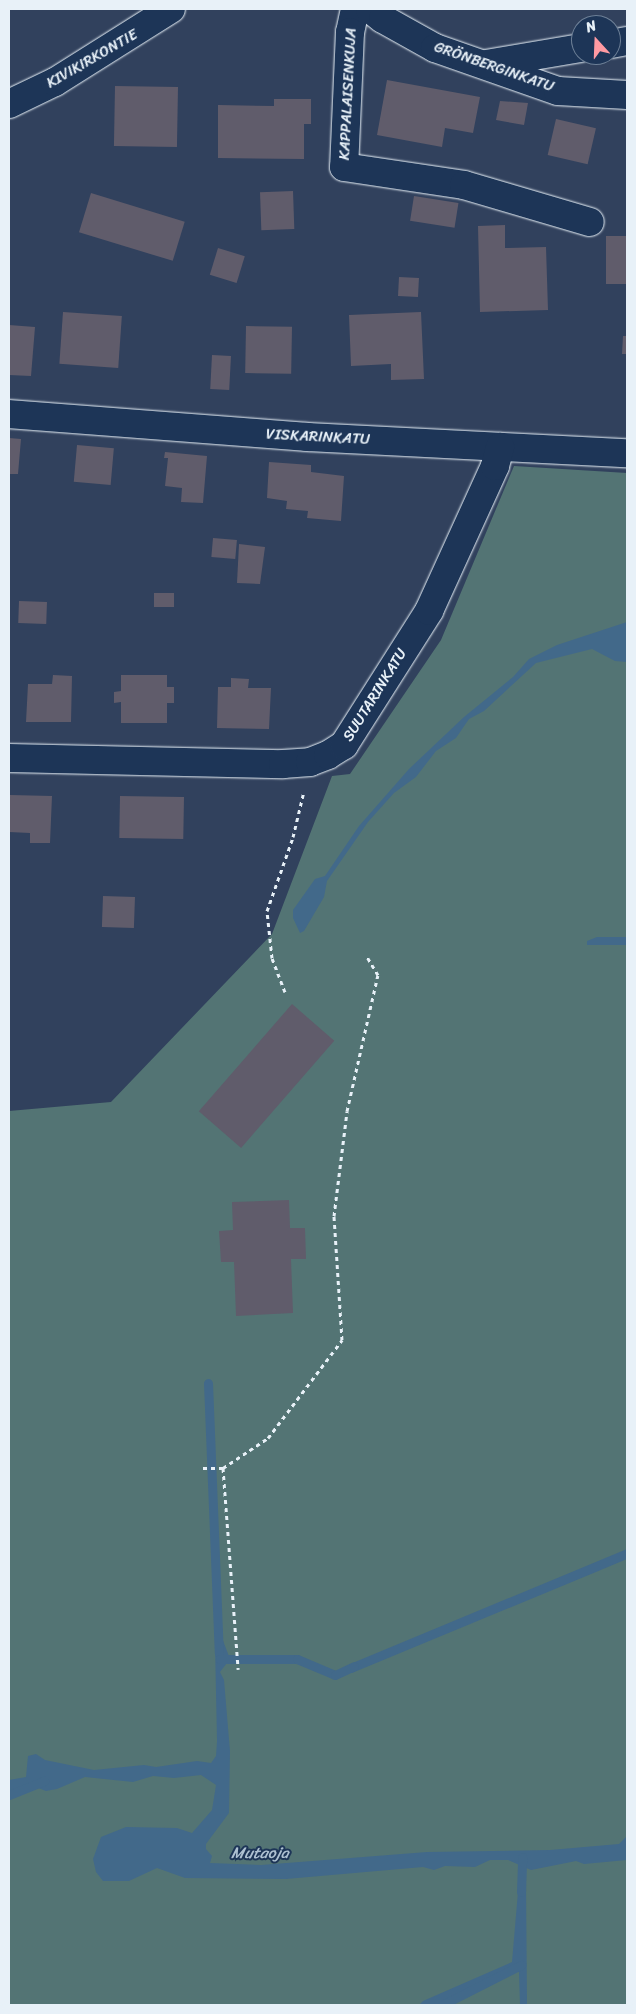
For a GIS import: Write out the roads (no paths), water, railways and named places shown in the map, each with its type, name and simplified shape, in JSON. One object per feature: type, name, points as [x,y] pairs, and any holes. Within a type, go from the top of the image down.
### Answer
[{"type":"street","name":"KIVIKIRKONTIE","points":[[9,104],[55,82],[171,9]]},
{"type":"street","name":"KAPPALAISENKUJA","points":[[355,9],[350,32],[344,167],[464,185],[590,222]]},
{"type":"street","name":"GRÖNBERGINKATU","points":[[370,9],[435,48],[558,90],[627,95]]},
{"type":"street","points":[[482,64],[571,50]]},
{"type":"street","name":"VISKARINKATU","points":[[9,414],[307,437],[627,453]]},
{"type":"street","name":"SUUTARINKATU","points":[[9,758],[310,762],[344,745],[429,611],[495,466],[500,448]]},
{"type":"water","points":[[627,622],[627,662],[615,661],[592,649],[536,663],[484,711],[469,719],[456,738],[436,751],[416,777],[394,793],[368,822],[327,881],[324,897],[304,931],[300,933],[293,918],[293,910],[315,879],[325,876],[359,826],[409,769],[464,717],[513,677],[529,659],[557,645]]},
{"type":"water","points":[[597,937],[627,937],[627,945],[587,945],[587,941]]},
{"type":"water","points":[[627,1549],[627,1559],[352,1673],[345,1670],[355,1662]]},
{"type":"water","points":[[222,1638],[230,1659],[220,1672],[224,1680],[230,1751],[229,1813],[206,1844],[206,1849],[212,1856],[210,1863],[261,1865],[427,1852],[550,1850],[619,1844],[627,1836],[627,1860],[584,1864],[576,1861],[531,1870],[508,1860],[490,1860],[475,1867],[445,1866],[434,1870],[423,1867],[286,1879],[185,1878],[157,1868],[129,1881],[103,1881],[96,1872],[93,1859],[101,1837],[126,1827],[177,1828],[192,1833],[212,1810],[216,1785],[201,1775],[174,1778],[153,1776],[133,1782],[85,1777],[57,1789],[46,1791],[33,1786],[9,1795],[9,1780],[26,1777],[28,1756],[36,1754],[45,1760],[94,1770],[144,1765],[156,1767],[197,1761],[211,1763],[216,1756],[217,1741],[215,1644]]},
{"type":"water","points":[[519,1880],[526,1880],[527,2005],[520,2005],[519,1972],[513,1970],[461,1997],[436,2005],[419,2005],[423,2001],[512,1962]]},
{"type":"waterway","points":[[208,1383],[219,1653]]},
{"type":"waterway","points":[[220,1659],[297,1659],[335,1675],[354,1666]]},
{"type":"waterway","name":"Mutaoja","points":[[9,1795],[44,1781]]},
{"type":"waterway","points":[[521,1892],[522,1857]]},
{"type":"waterway","points":[[442,2005],[521,1965]]}]
